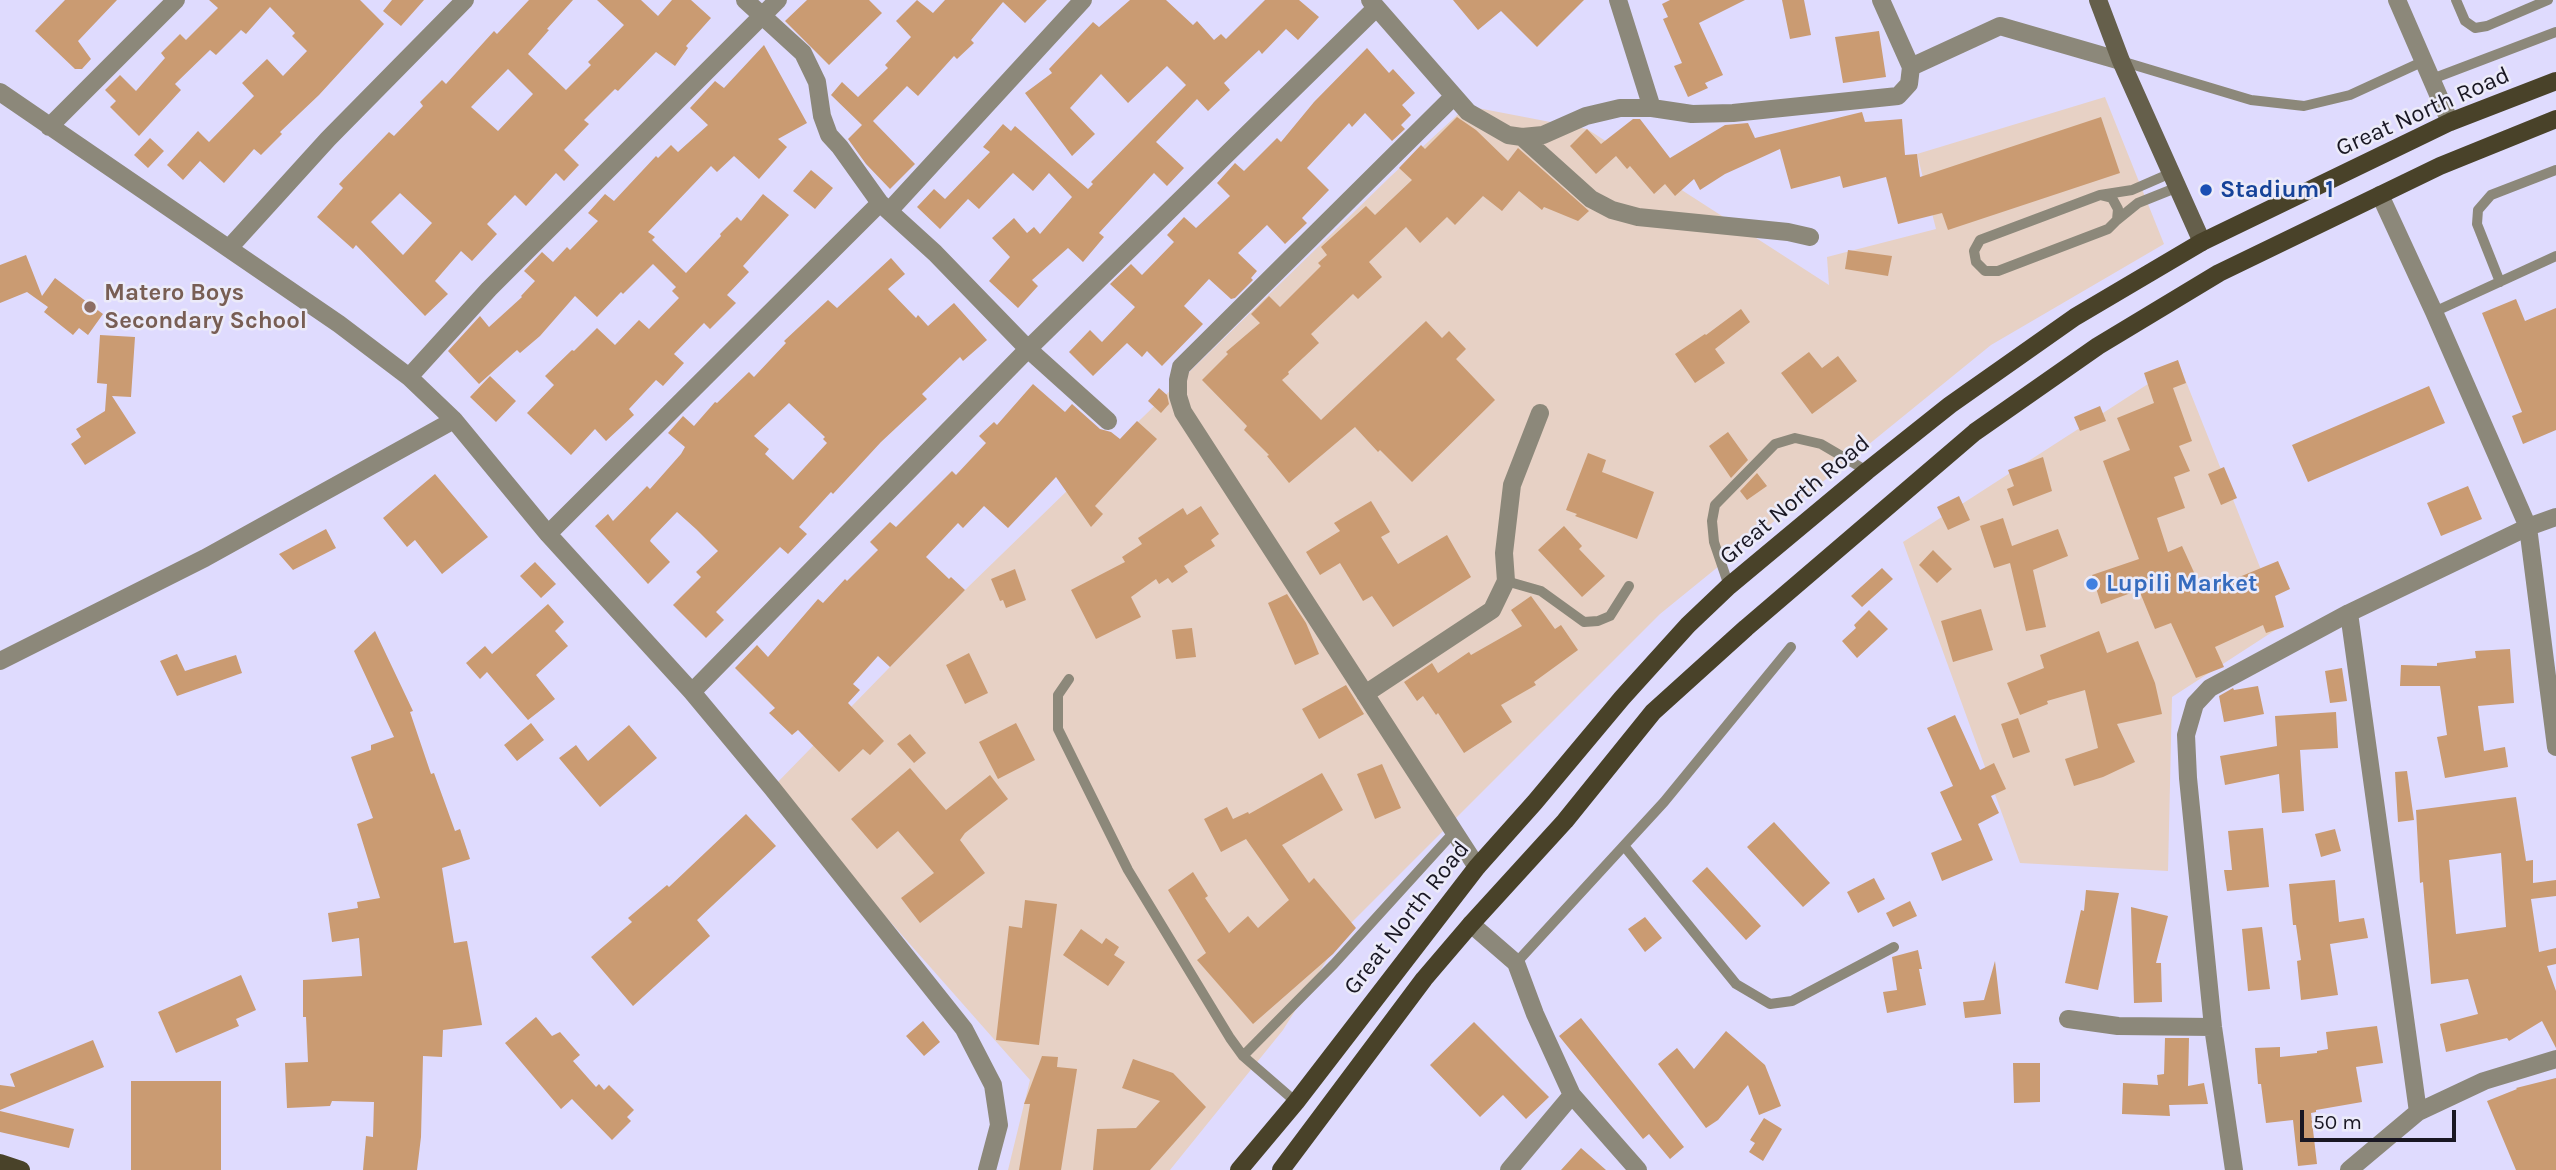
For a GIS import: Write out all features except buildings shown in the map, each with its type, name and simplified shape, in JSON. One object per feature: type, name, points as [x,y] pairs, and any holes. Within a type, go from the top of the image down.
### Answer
[{"type":"main road","name":"Great North Road","points":[[1239,1170],[1296,1102],[1477,867],[1622,698],[1688,625],[1729,586],[1867,471],[1950,405],[2075,317],[2202,242],[2450,122],[2556,81]]},
{"type":"main road","name":"Great North Road","points":[[1281,1170],[1424,979],[1565,821],[1653,712],[1746,628],[1975,432],[2098,346],[2219,273],[2440,166],[2556,119]]},
{"type":"main road","points":[[0,1163],[21,1170]]},
{"type":"street","points":[[49,127],[176,0]]},
{"type":"street","points":[[230,247],[328,139],[465,0]]},
{"type":"street","points":[[745,0],[803,53],[817,82],[822,116],[829,135],[841,147],[884,207],[935,253],[1028,349],[1108,421]]},
{"type":"street","points":[[409,377],[489,289],[778,0]]},
{"type":"street","points":[[548,534],[884,207],[1083,0]]},
{"type":"street","points":[[1618,0],[1652,108]]},
{"type":"street","points":[[692,692],[1028,349],[1373,4],[1468,112],[1508,135],[1522,137],[1543,135],[1586,116],[1620,108],[1652,108],[1692,114],[1733,113],[1898,96],[1909,84],[1911,67],[1881,0]]},
{"type":"street","points":[[2098,0],[2202,242]]},
{"type":"street","points":[[2397,0],[2450,122]]},
{"type":"street","points":[[1911,67],[2000,26],[2122,61]]},
{"type":"street","points":[[0,92],[339,324],[409,377],[454,420],[548,534],[692,692],[964,1029],[993,1084],[999,1125],[987,1170]]},
{"type":"street","points":[[1453,96],[1181,367],[1178,396],[1183,412],[1477,867]]},
{"type":"street","points":[[1522,137],[1591,199],[1612,210],[1638,217],[1788,232],[1810,237]]},
{"type":"street","points":[[2380,195],[2528,527],[2552,690],[2556,747]]},
{"type":"street","points":[[1365,694],[1492,610],[1506,581],[1504,553],[1512,485],[1540,413]]},
{"type":"street","points":[[0,661],[205,558],[454,420]]},
{"type":"street","points":[[2234,1170],[2213,1027],[2188,778],[2186,735],[2194,704],[2210,688],[2348,612],[2528,527],[2556,517]]},
{"type":"street","points":[[2348,612],[2418,1112]]},
{"type":"street","points":[[1471,924],[1516,962],[1535,1014],[1573,1095],[1638,1170]]},
{"type":"street","points":[[2068,1019],[2118,1026],[2213,1027]]},
{"type":"street","points":[[2354,1168],[2418,1112],[2484,1081],[2556,1059]]},
{"type":"street","points":[[1509,1170],[1573,1095]]},
{"type":"lane","points":[[2456,0],[2465,21],[2475,28],[2487,26],[2547,0]]},
{"type":"lane","points":[[2432,79],[2556,32]]},
{"type":"lane","points":[[2122,61],[2251,100],[2304,106],[2350,94],[2424,61]]},
{"type":"lane","points":[[2500,282],[2477,224],[2478,211],[2491,195],[2556,170]]},
{"type":"lane","points":[[2175,180],[2138,204],[2108,229],[1997,271],[1985,271],[1976,262],[1974,251],[1980,240],[2099,195],[2175,180]]},
{"type":"lane","points":[[2099,195],[2106,195],[2116,203],[2117,220]]},
{"type":"lane","points":[[2434,313],[2556,256]]},
{"type":"lane","points":[[1729,586],[1714,542],[1712,521],[1715,505],[1775,444],[1795,438],[1821,444],[1867,471]]},
{"type":"lane","points":[[1506,581],[1541,591],[1584,622],[1598,621],[1610,616],[1629,586]]},
{"type":"lane","points":[[1516,962],[1625,847],[1791,647]]},
{"type":"lane","points":[[1069,678],[1058,695],[1058,729],[1128,870],[1243,1056],[1296,1102]]},
{"type":"lane","points":[[1243,1056],[1334,964],[1454,832]]},
{"type":"lane","points":[[1625,847],[1736,984],[1770,1004],[1792,1001],[1895,947]]},
{"type":"shaded area","points":[[2105,97],[2164,244],[1991,345],[1660,614],[1348,926],[1283,1030],[1170,1170],[1008,1170],[1030,1080],[772,788],[965,590],[1391,176],[1467,106],[1587,129],[1829,285],[1827,257],[1936,229],[1917,154]]},
{"type":"shaded area","name":"Lupili Market","points":[[2179,364],[2283,625],[2172,697],[2168,871],[2020,863],[1903,542]]},
{"type":"place","name":"Stadium 1","points":[[2206,190]]},
{"type":"place","name":"Matero Boys Secondary School","points":[[90,307]]},
{"type":"place","name":"Lupili Market","points":[[2092,584]]}]
